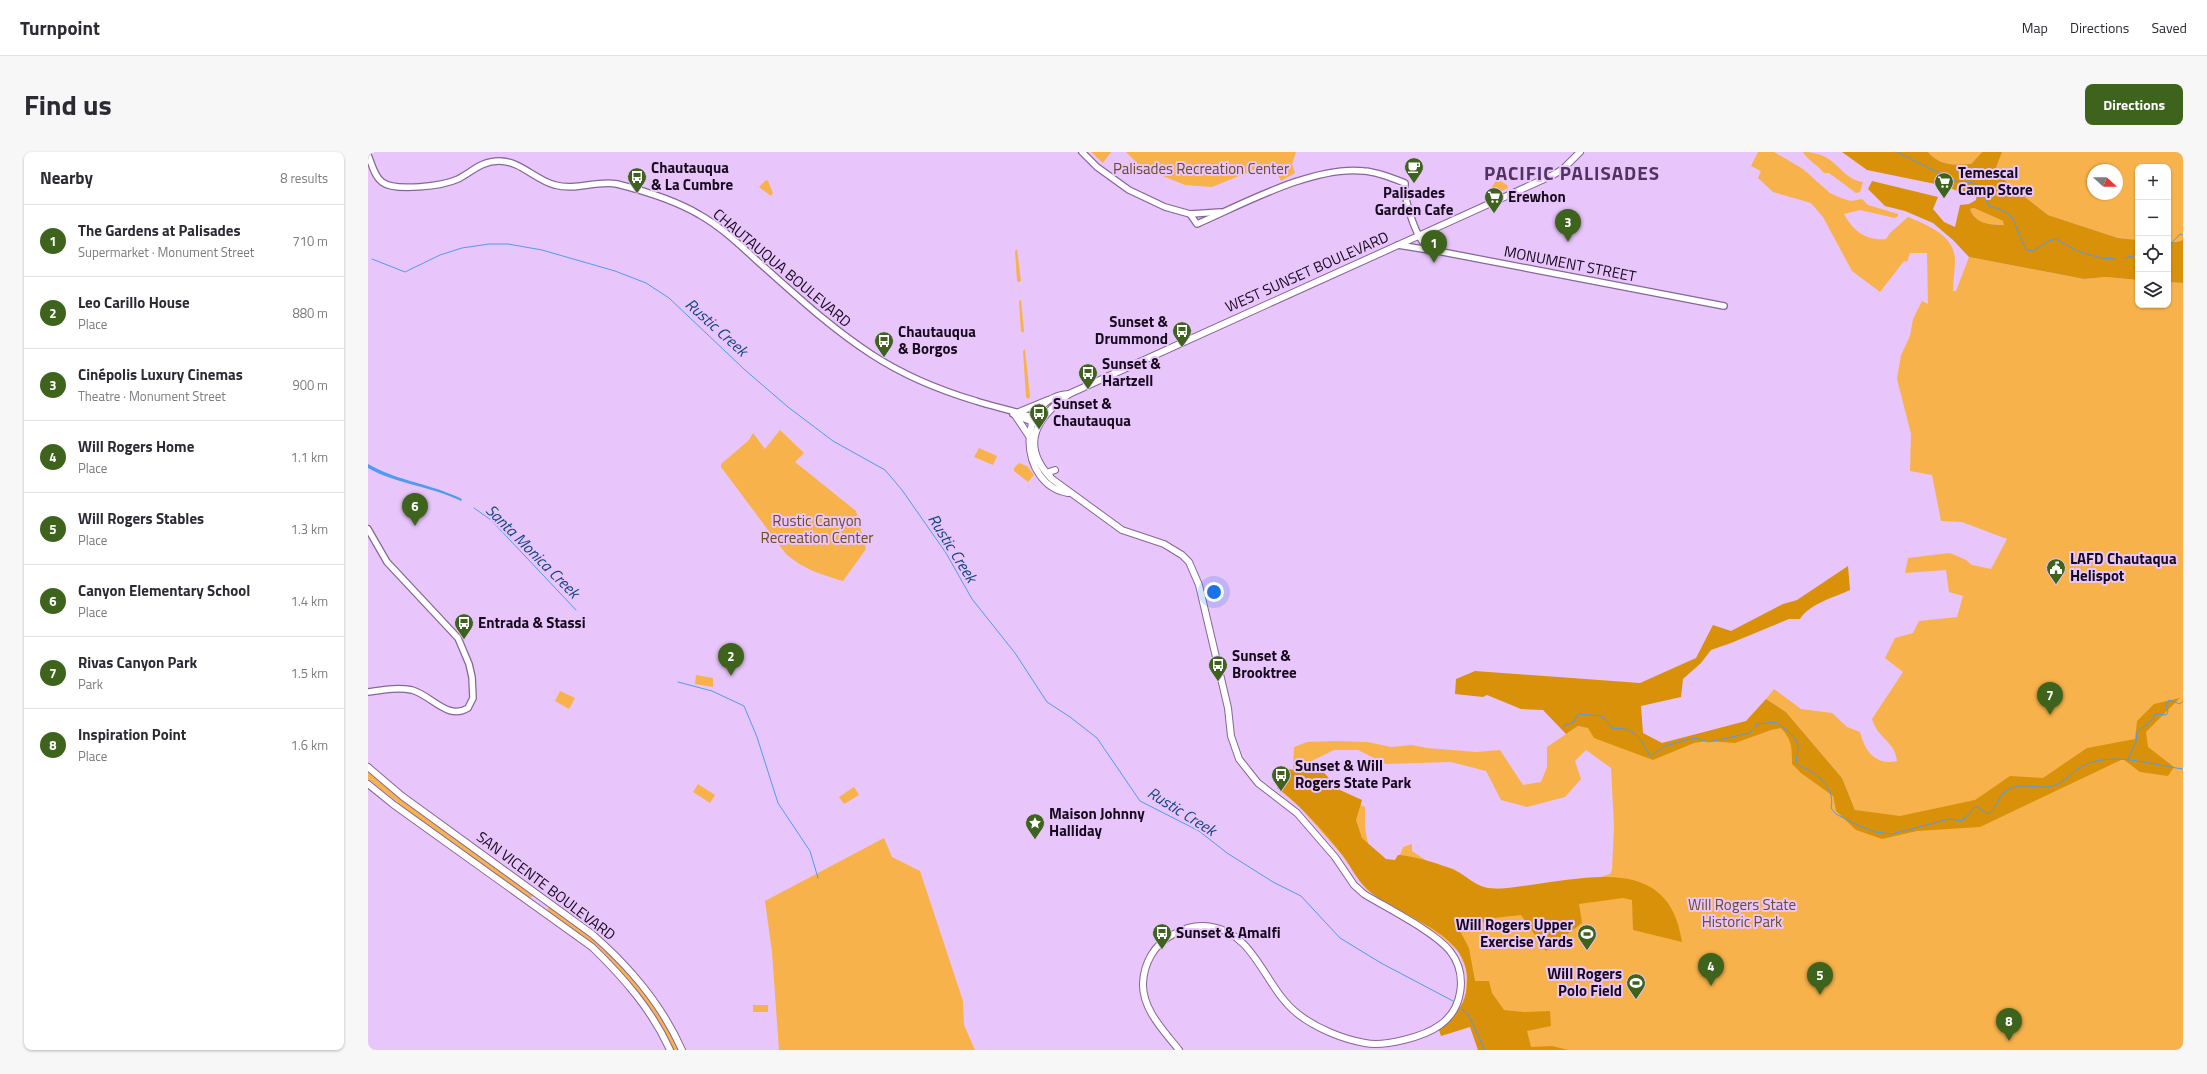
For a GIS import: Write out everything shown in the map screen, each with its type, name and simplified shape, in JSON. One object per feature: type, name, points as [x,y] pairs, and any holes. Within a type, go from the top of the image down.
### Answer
[{"type":"main road","name":"WEST SUNSET BOULEVARD","points":[[1036,422],[1047,411],[1069,394],[1553,175],[1563,169],[1577,153]]},
{"type":"main road","name":"WEST SUNSET BOULEVARD","points":[[1036,422],[1051,400],[1061,394],[1069,394]]},
{"type":"main road","points":[[1029,436],[1017,414],[1051,400]]},
{"type":"main road","points":[[1036,422],[1029,436],[1029,450],[1038,472],[1053,487],[1069,494]]},
{"type":"main road","points":[[1036,422],[1034,443],[1037,458],[1045,472],[1052,480],[1069,494],[1122,530],[1164,544],[1182,555],[1189,562],[1199,585],[1228,708],[1231,736],[1234,747],[1244,767],[1258,783],[1297,813],[1335,857],[1354,885],[1364,894],[1444,944],[1457,961],[1461,974],[1460,995],[1457,1004],[1448,1018],[1440,1026],[1395,1042],[1382,1044],[1366,1043],[1328,1031],[1297,1014],[1277,992],[1251,952],[1235,936],[1217,928],[1204,925],[1192,927],[1171,935],[1156,948],[1149,959],[1144,977],[1144,995],[1148,1006],[1156,1020],[1179,1050]]},
{"type":"main road","points":[[1052,480],[1049,472],[1055,470]]},
{"type":"main road","name":"SAN VICENTE BOULEVARD","points":[[368,767],[402,796],[592,934],[608,948],[648,993],[669,1025],[682,1050]]},
{"type":"main road","points":[[368,784],[394,805],[592,947],[620,974],[635,993],[652,1017],[670,1050]]},
{"type":"street","points":[[1082,152],[1096,167],[1129,190],[1165,207],[1190,214],[1225,212]]},
{"type":"street","name":"CHAUTAUQUA BOULEVARD","points":[[368,155],[377,176],[383,183],[392,187],[441,185],[455,181],[481,164],[504,161],[516,165],[556,185],[575,186],[602,182],[616,184],[688,208],[715,225],[823,320],[872,355],[932,386],[1017,414],[1036,422]]},
{"type":"street","points":[[1190,214],[1197,224],[1307,178],[1330,171],[1364,171],[1405,183],[1408,209],[1424,245],[1432,250]]},
{"type":"street","name":"MONUMENT STREET","points":[[1398,245],[1432,250],[1724,306]]},
{"type":"street","points":[[368,529],[387,562],[458,638],[469,664],[473,695],[468,708],[455,712],[447,710],[414,691],[400,688],[368,692]]},
{"type":"green space","name":"Palisades Recreation Center","points":[[1091,152],[1111,152],[1103,163]]},
{"type":"green space","name":"Palisades Recreation Center","points":[[1126,152],[1296,152],[1292,164],[1295,173],[1281,181],[1277,173],[1261,167],[1212,187],[1185,185],[1141,167]]},
{"type":"green space","name":"Will Rogers State Historic Park","points":[[1758,152],[1774,152],[1803,169],[1830,193],[1841,198],[1851,201],[1862,199],[1868,205],[1898,214],[1895,218],[1860,210],[1844,214],[1856,230],[1861,234],[1872,238],[1886,239],[1890,233],[1908,217],[1931,227],[1945,237],[1950,243],[1953,251],[1955,259],[1953,291],[1956,291],[1969,257],[2084,279],[2106,277],[2135,280],[2135,308],[2171,308],[2171,282],[2183,283],[2183,1050],[1501,1050],[1466,996],[1467,970],[1458,951],[1441,936],[1367,890],[1342,855],[1299,806],[1277,788],[1280,786],[1277,782],[1281,781],[1338,795],[1365,807],[1365,828],[1373,870],[1399,858],[1403,847],[1412,844],[1412,851],[1430,863],[1454,869],[1474,883],[1487,888],[1503,889],[1597,878],[1610,874],[1612,870],[1614,826],[1611,768],[1586,750],[1575,761],[1581,779],[1565,797],[1527,807],[1501,800],[1486,771],[1451,762],[1386,764],[1358,750],[1334,750],[1293,770],[1294,747],[1307,742],[1336,741],[1368,742],[1391,747],[1412,745],[1427,748],[1476,752],[1500,750],[1523,785],[1541,782],[1547,767],[1547,747],[1578,726],[1642,736],[1662,743],[1695,736],[1783,727],[1827,791],[1833,796],[1836,811],[1855,810],[1842,778],[1786,712],[1766,699],[1774,689],[1801,709],[1832,713],[1847,727],[1860,732],[1868,751],[1872,756],[1883,761],[1897,761],[1896,754],[1890,744],[1878,731],[1872,719],[1903,672],[1885,658],[1895,638],[1913,633],[1919,621],[1957,617],[1963,596],[1949,592],[1946,570],[1905,573],[1908,558],[1950,553],[1966,560],[1972,565],[1991,569],[2007,539],[1962,522],[1941,521],[1932,475],[1910,471],[1911,434],[1897,379],[1901,355],[1910,336],[1913,319],[1922,301],[1928,304],[1927,253],[1910,253],[1907,262],[1904,261],[1880,292],[1852,271],[1823,217],[1811,203],[1773,192],[1758,178],[1761,171],[1751,166]]},
{"type":"green space","points":[[1803,152],[1815,153],[1824,156],[1848,176],[1863,182],[1860,192],[1856,193],[1829,173],[1824,173]]},
{"type":"green space","points":[[1928,152],[1982,152],[1971,164],[1959,165],[1948,164],[1937,160]]},
{"type":"green space","points":[[2002,152],[2183,152],[2183,240],[2171,242],[2171,164],[2135,164],[2135,240],[2118,238],[2048,215],[2007,183],[1996,168]]},
{"type":"green space","points":[[1497,179],[1507,185],[1508,188],[1491,196],[1488,193]]},
{"type":"green space","points":[[766,180],[768,181],[773,193],[771,196],[759,187]]},
{"type":"green space","points":[[1974,208],[2003,221],[2005,225],[1994,225],[1980,221],[1972,214],[1970,209]]},
{"type":"green space","points":[[1017,249],[1021,281],[1019,282],[1017,281],[1015,251]]},
{"type":"green space","points":[[1021,300],[1023,333],[1021,331],[1019,301]]},
{"type":"green space","points":[[1025,349],[1030,397],[1028,399],[1026,397],[1023,351]]},
{"type":"green space","name":"Rustic Canyon Recreation Center","points":[[780,430],[804,453],[795,462],[856,511],[866,549],[843,581],[806,568],[786,554],[721,467],[721,464],[749,440],[753,433],[765,449]]},
{"type":"green space","points":[[979,448],[997,456],[993,465],[974,457]]},
{"type":"green space","points":[[1019,463],[1027,466],[1034,475],[1028,482],[1014,471],[1014,468]]},
{"type":"green space","points":[[696,675],[713,678],[713,687],[695,684]]},
{"type":"green space","points":[[560,691],[575,698],[569,709],[555,701]]},
{"type":"green space","points":[[368,771],[393,792],[534,895],[530,898],[411,813],[368,779]]},
{"type":"green space","points":[[698,784],[715,795],[710,803],[693,792]]},
{"type":"green space","points":[[854,787],[859,795],[844,804],[839,797]]},
{"type":"green space","points":[[884,838],[892,857],[920,871],[963,1001],[964,1025],[975,1050],[779,1050],[772,952],[765,901]]},
{"type":"green space","points":[[550,906],[590,936],[625,969],[654,1007],[679,1050],[672,1050],[652,1015],[629,982],[611,962],[591,944],[548,912],[548,908]]},
{"type":"green space","points":[[753,1005],[768,1005],[768,1012],[753,1012]]},
{"type":"shaded area","points":[[1842,152],[1928,152],[1937,160],[1948,164],[1959,165],[1971,164],[1982,152],[2002,152],[1996,168],[2007,183],[2048,215],[2118,238],[2135,240],[2135,280],[2106,277],[2084,279],[1969,257],[1953,240],[1933,223],[1905,211],[1885,206],[1868,189],[1872,181],[1938,197],[1933,209],[1944,222],[1955,227],[1960,205],[1969,204],[1976,200],[1977,191],[1960,192],[1945,186],[1867,170]],"holes":[[[1974,208],[2003,221],[2004,225],[1984,223],[1976,218],[1970,209]]]},
{"type":"shaded area","points":[[2183,240],[2183,283],[2171,282],[2171,242]]},
{"type":"shaded area","points":[[1848,566],[1850,590],[1816,605],[1800,619],[1789,619],[1711,650],[1701,663],[1683,679],[1681,697],[1641,706],[1643,733],[1662,743],[1746,721],[1766,699],[1786,712],[1842,778],[1855,810],[1900,816],[1975,800],[2010,776],[2043,778],[2087,748],[2135,739],[2137,721],[2154,704],[2180,698],[2146,732],[2148,747],[2174,767],[2168,776],[2140,772],[2123,759],[1980,827],[1917,831],[1882,839],[1856,830],[1836,811],[1833,796],[1801,773],[1792,764],[1791,744],[1781,728],[1735,743],[1707,741],[1694,743],[1653,760],[1594,738],[1588,728],[1578,726],[1566,734],[1543,710],[1521,709],[1487,695],[1483,697],[1455,694],[1456,679],[1475,671],[1640,683],[1696,658],[1713,625],[1731,631],[1783,604],[1797,600]]},
{"type":"shaded area","points":[[1314,762],[1340,790],[1362,800],[1356,820],[1362,838],[1386,859],[1395,860],[1398,855],[1427,861],[1456,871],[1483,887],[1493,889],[1603,877],[1625,879],[1645,885],[1662,896],[1675,915],[1682,942],[1633,930],[1632,900],[1623,898],[1579,904],[1582,923],[1546,951],[1521,915],[1494,918],[1460,931],[1469,948],[1475,981],[1489,981],[1492,993],[1504,1010],[1524,1012],[1550,1011],[1551,1026],[1527,1031],[1531,1047],[1552,1046],[1568,1050],[1478,1050],[1470,1027],[1441,1036],[1439,1030],[1456,1013],[1466,994],[1467,977],[1463,961],[1455,947],[1442,935],[1393,907],[1365,887],[1340,852],[1323,832],[1304,811],[1277,788],[1277,778],[1280,767],[1293,770]]},
{"type":"water","points":[[368,464],[391,475],[451,494],[462,499],[461,501],[438,492],[390,478],[368,468]]},
{"type":"waterway","points":[[1897,152],[1955,181],[1973,183],[1983,188]]},
{"type":"waterway","points":[[1985,197],[1989,206],[1999,209],[2011,217],[2027,250],[2033,251],[2049,241],[2056,239],[2077,251],[2101,258],[2115,259]]},
{"type":"waterway","points":[[2171,244],[2180,234],[2183,235]]},
{"type":"waterway","name":"Rustic Creek","points":[[372,259],[405,272],[440,255],[462,248],[489,244],[508,244],[542,250],[615,271],[646,283],[669,298],[745,370],[788,407],[833,441],[885,470],[902,490],[946,553],[972,599],[1015,653],[1047,702],[1070,717],[1097,738],[1140,801],[1199,831],[1227,853],[1273,882],[1301,896],[1340,938],[1381,963],[1453,1001]]},
{"type":"waterway","points":[[2124,258],[2135,256]]},
{"type":"waterway","name":"Santa Monica Creek","points":[[474,508],[491,520],[576,610]]},
{"type":"waterway","name":"Santa Monica Creek","points":[[678,682],[712,691],[744,706],[757,737],[778,803],[810,851],[818,878]]},
{"type":"waterway","points":[[2128,759],[2136,742],[2137,732],[2153,719],[2155,714],[2166,715],[2168,712],[2166,704],[2169,700],[2180,704],[2183,701]]},
{"type":"waterway","points":[[1563,726],[1574,722],[1578,714],[1602,716],[1613,729],[1626,730],[1636,735],[1651,756],[1665,746],[1694,738],[1709,742],[1750,733],[1757,724],[1776,722],[1796,740],[1798,748],[1796,763],[1818,776],[1826,785],[1831,796],[1831,808],[1836,814],[1875,832],[1892,834],[1949,819],[1962,821],[1976,806],[1988,814],[1994,809],[2007,790],[2012,787],[2050,787],[2062,782],[2081,767],[2093,762],[2118,759],[2131,760],[2183,769]]},
{"type":"waterway","name":"Rustic Creek","points":[[1461,1009],[1468,1014],[1485,1050]]},
{"type":"place","name":"Palisades Garden Cafe","points":[[1414,184]]},
{"type":"place","name":"Chautauqua & La Cumbre","points":[[637,194]]},
{"type":"place","name":"Temescal Camp Store","points":[[1944,199]]},
{"type":"place","name":"Erewhon","points":[[1494,214]]},
{"type":"place","name":"Cinépolis Luxury Cinemas","points":[[1568,242]]},
{"type":"place","name":"The Gardens at Palisades","points":[[1434,263]]},
{"type":"place","name":"Sunset & Drummond","points":[[1182,348]]},
{"type":"place","name":"Chautauqua & Borgos","points":[[884,358]]},
{"type":"place","name":"Sunset & Hartzell","points":[[1088,390]]},
{"type":"place","name":"Sunset & Chautauqua","points":[[1039,430]]},
{"type":"place","name":"Canyon Elementary School","points":[[415,526]]},
{"type":"place","name":"LAFD Chautaqua Helispot","points":[[2056,585]]},
{"type":"place","name":"Entrada & Stassi","points":[[464,640]]},
{"type":"place","name":"Leo Carillo House","points":[[731,676]]},
{"type":"place","name":"Sunset & Brooktree","points":[[1218,682]]},
{"type":"place","name":"Rivas Canyon Park","points":[[2050,715]]},
{"type":"place","name":"Sunset & Will Rogers State Park","points":[[1281,792]]},
{"type":"place","name":"Maison Johnny Halliday","points":[[1035,840]]},
{"type":"place","name":"Sunset & Amalfi","points":[[1162,950]]},
{"type":"place","name":"Will Rogers Upper Exercise Yards","points":[[1587,951]]},
{"type":"place","name":"Will Rogers Home","points":[[1711,986]]},
{"type":"place","name":"Will Rogers Stables","points":[[1820,995]]},
{"type":"place","name":"Will Rogers Polo Field","points":[[1636,1000]]},
{"type":"place","name":"Inspiration Point","points":[[2009,1041]]},
{"type":"district","name":"PACIFIC PALISADES","points":[[1572,173]]}]
